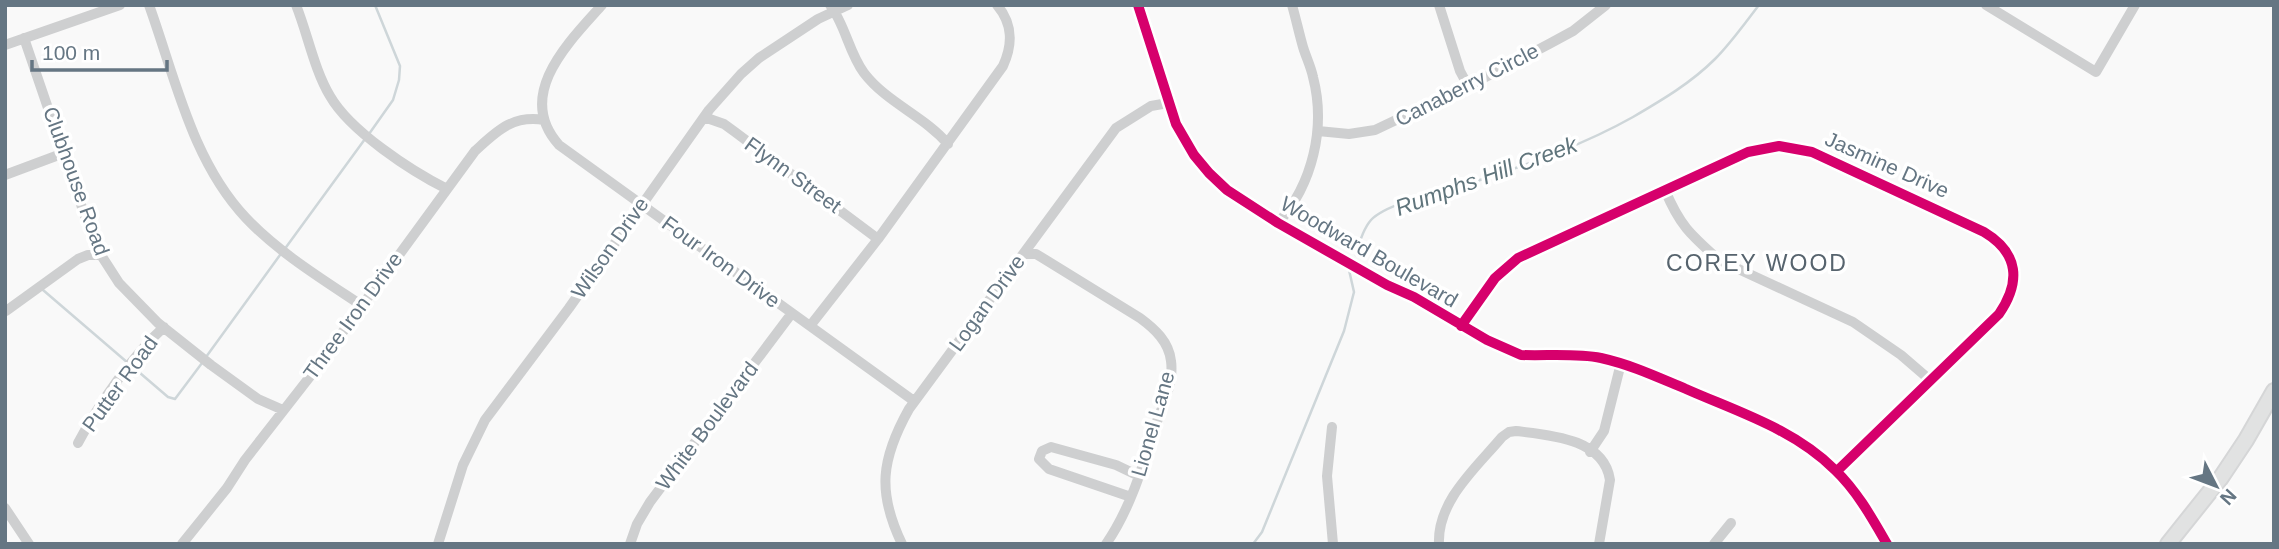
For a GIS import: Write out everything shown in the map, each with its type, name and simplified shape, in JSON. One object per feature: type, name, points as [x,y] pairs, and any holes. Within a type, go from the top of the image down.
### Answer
[{"type":"street","points":[[5,45],[120,5]]},
{"type":"street","points":[[149,5],[197,142],[230,199],[271,241],[361,305]]},
{"type":"street","points":[[296,5],[319,74],[343,115],[359,132],[426,179],[447,189]]},
{"type":"street","points":[[544,120],[542,105],[551,70],[562,50],[602,5]]},
{"type":"street","name":"Wilson Drive","points":[[438,544],[463,465],[481,427],[705,117],[725,91],[760,58],[833,8],[848,5]]},
{"type":"street","points":[[810,326],[992,84],[1007,58],[1011,41],[1009,23],[997,5]]},
{"type":"street","name":"Woodward Boulevard","points":[[1138,5],[1176,124],[1209,173],[1227,190],[1278,223],[1499,346],[1521,355],[1600,358],[1621,363],[1653,373],[1779,429],[1802,443],[1837,471],[1876,522],[1887,544]]},
{"type":"street","points":[[1278,223],[1305,181],[1318,131],[1313,76],[1292,5]]},
{"type":"street","points":[[1439,5],[1468,86]]},
{"type":"street","name":"Canaberry Circle","points":[[1318,131],[1349,134],[1375,131],[1561,37],[1606,5]]},
{"type":"street","points":[[1986,5],[2096,72],[2135,5]]},
{"type":"street","points":[[833,8],[846,43],[863,72],[889,98],[932,128],[948,144]]},
{"type":"street","name":"Clubhouse Road","points":[[24,38],[101,255],[126,292],[164,327],[258,399],[283,410]]},
{"type":"street","name":"Logan Drive","points":[[902,544],[887,508],[884,475],[892,442],[915,401],[1116,128],[1151,106],[1168,103]]},
{"type":"street","name":"Flynn Street","points":[[705,117],[724,124],[878,239]]},
{"type":"street","name":"Three Iron Drive","points":[[182,544],[227,488],[475,151],[500,129],[525,118],[544,120]]},
{"type":"street","name":"Four Iron Drive","points":[[544,120],[548,131],[559,145],[915,401]]},
{"type":"street","name":"Jasmine Drive","points":[[1461,326],[1484,291],[1509,264],[1748,152],[1769,147],[1790,147],[1812,152],[1993,238],[2012,262],[2011,294],[1999,314],[1837,471]]},
{"type":"street","points":[[5,175],[64,153]]},
{"type":"street","points":[[1665,190],[1684,229],[1719,260],[1853,322],[1901,355],[1930,380]]},
{"type":"street","name":"Lionel Lane","points":[[1023,254],[1041,257],[1140,318],[1154,330],[1169,351],[1172,368],[1166,395],[1132,496],[1120,523],[1106,544]]},
{"type":"street","points":[[6,311],[78,259],[88,255],[101,255]]},
{"type":"street","name":"White Boulevard","points":[[630,544],[637,524],[650,502],[792,313]]},
{"type":"street","name":"Putter Road","points":[[78,443],[90,420],[135,358],[164,327]]},
{"type":"street","points":[[1590,452],[1606,423],[1621,363]]},
{"type":"street","points":[[2168,544],[2207,498],[2246,440],[2274,391]]},
{"type":"street","points":[[1332,427],[1327,476],[1333,544]]},
{"type":"street","points":[[1439,544],[1438,531],[1442,514],[1450,501],[1502,437],[1516,430],[1565,437],[1583,445],[1608,470],[1610,480],[1600,544]]},
{"type":"street","points":[[1132,496],[1049,469],[1039,459],[1042,451],[1051,447],[1116,465],[1139,476]]},
{"type":"street","points":[[5,508],[29,544]]},
{"type":"street","points":[[1714,544],[1731,523]]},
{"type":"waterway","points":[[369,134],[393,100],[400,66],[375,5]]},
{"type":"waterway","name":"Rumphs Hill Creek","points":[[1356,255],[1368,224],[1380,213],[1422,196],[1480,180],[1558,152],[1615,127],[1655,104],[1706,68],[1759,5]]},
{"type":"waterway","points":[[284,250],[365,139]]},
{"type":"waterway","points":[[206,357],[280,255]]},
{"type":"waterway","name":"Rumphs Hill Creek","points":[[1253,544],[1262,532],[1344,331],[1354,292],[1349,270]]},
{"type":"waterway","points":[[43,290],[128,363]]},
{"type":"waterway","points":[[133,367],[168,397],[175,399],[202,363]]},
{"type":"cycle path","points":[[1138,5],[1176,124],[1194,155],[1227,190],[1278,223],[1387,285],[1414,297],[1487,340],[1521,355],[1582,356],[1612,361],[1655,376],[1784,432],[1819,456],[1843,478],[1864,505],[1887,544]]},
{"type":"cycle path","points":[[1461,326],[1495,278],[1518,258],[1748,152],[1779,146],[1812,152],[1984,232],[2004,249],[2013,269],[2011,291],[1999,314],[1837,471]]},
{"type":"district","name":"COREY WOOD","points":[[1757,263]]}]
